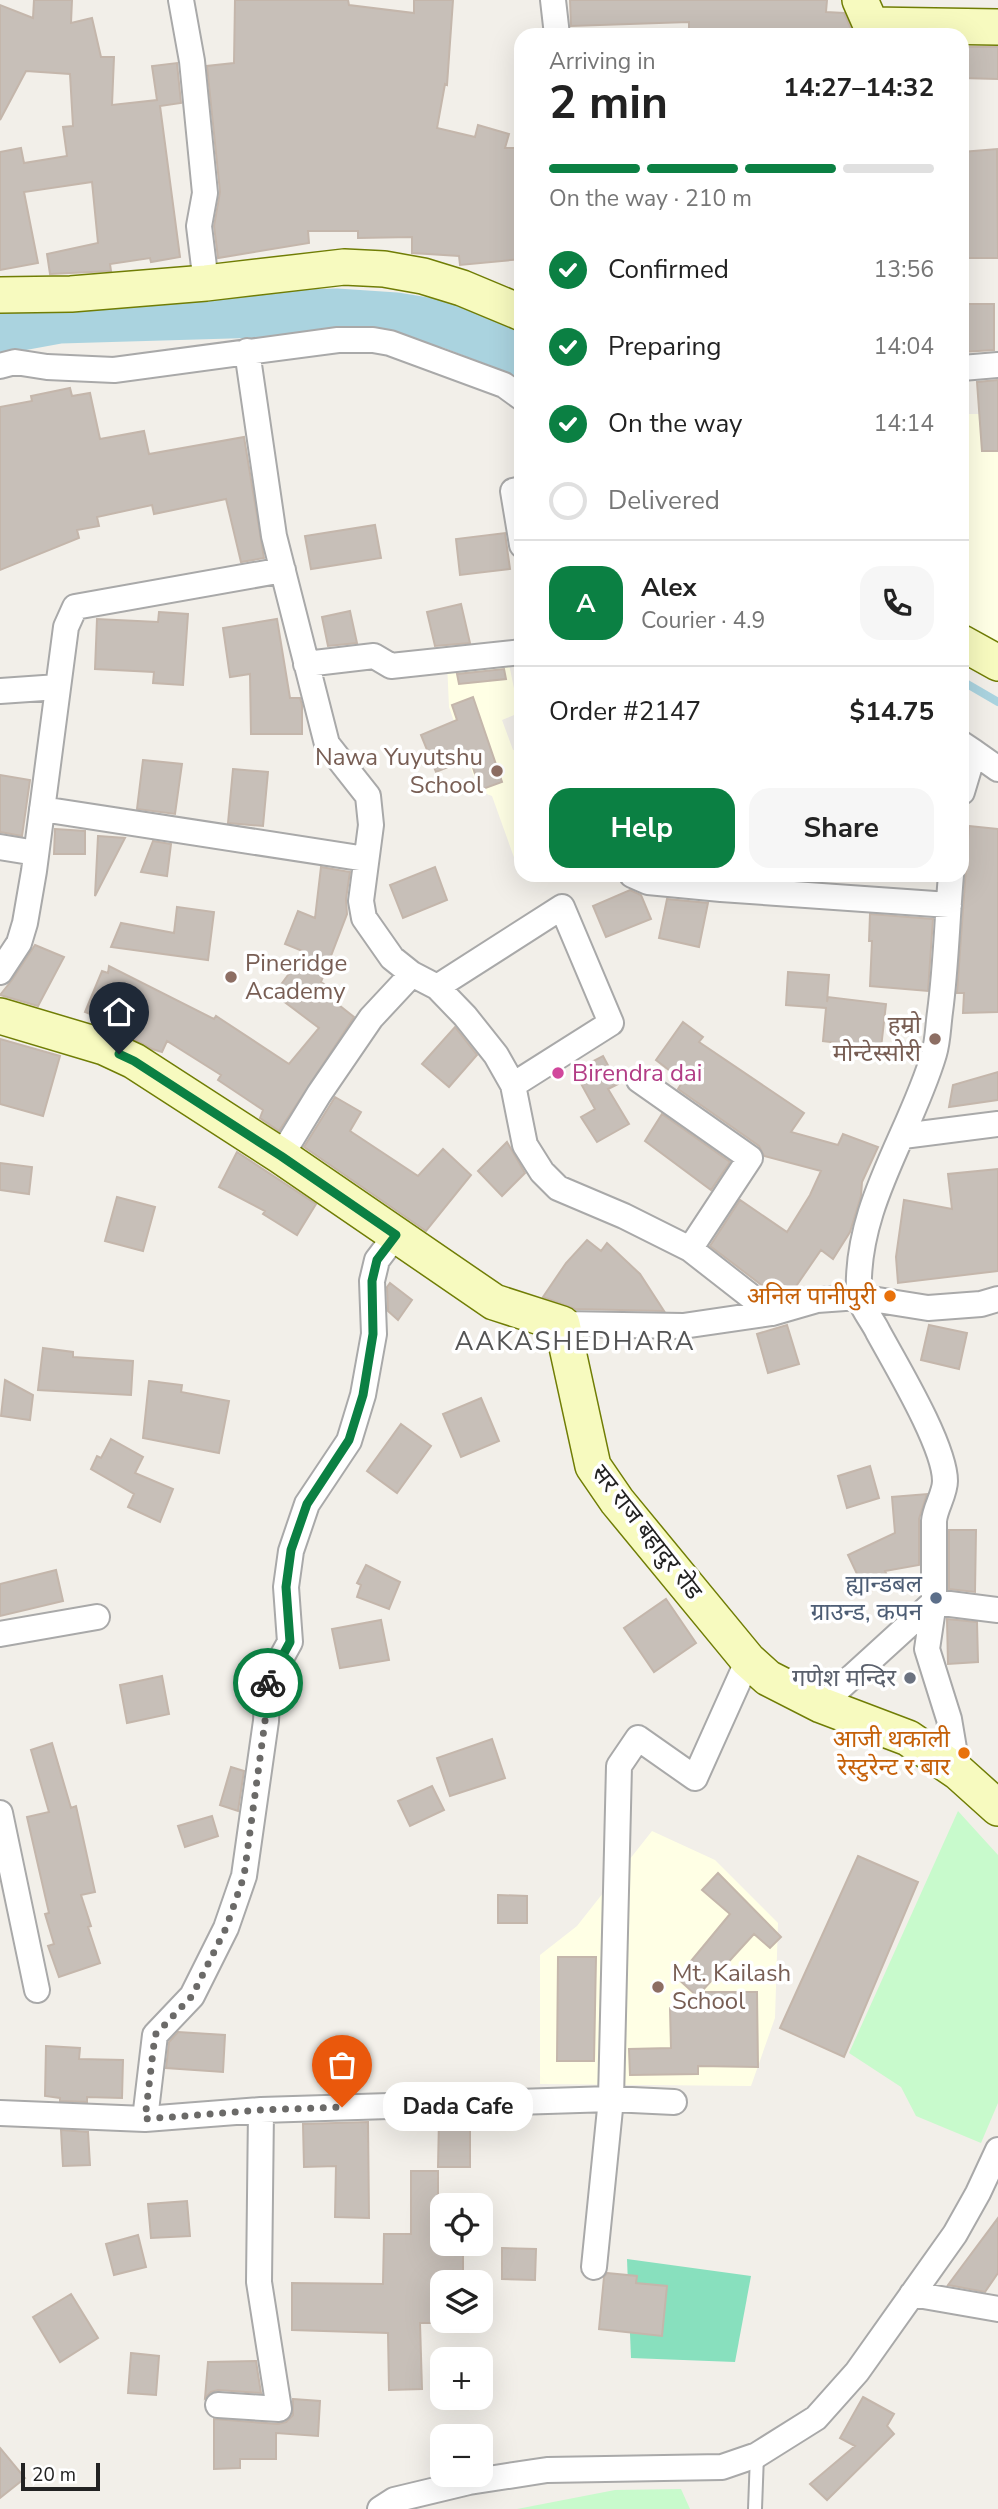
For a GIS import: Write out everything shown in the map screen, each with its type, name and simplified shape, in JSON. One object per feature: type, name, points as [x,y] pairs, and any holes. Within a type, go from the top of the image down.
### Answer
[{"type":"street","points":[[181,0],[192,61],[205,193],[199,226],[206,283]]},
{"type":"street","points":[[553,0],[556,28]]},
{"type":"street","points":[[867,20],[998,27]]},
{"type":"street","points":[[0,295],[71,294],[206,283],[344,267],[384,269],[423,276],[463,288],[514,310]]},
{"type":"street","points":[[0,366],[15,362],[71,369],[114,370],[338,340],[382,341],[503,385],[514,393]]},
{"type":"street","points":[[247,351],[274,536],[327,744],[368,796],[371,825],[361,901],[364,918],[392,958],[412,974],[437,987],[465,1016],[496,1055],[513,1085],[525,1145],[542,1172],[558,1188],[624,1216],[690,1249],[772,1313]]},
{"type":"street","points":[[969,367],[998,365]]},
{"type":"street","points":[[0,972],[19,943],[25,923],[66,627],[75,607],[283,569]]},
{"type":"street","points":[[969,647],[998,663]]},
{"type":"street","points":[[306,664],[374,656],[391,666],[514,653]]},
{"type":"street","points":[[0,691],[58,687]]},
{"type":"street","points":[[969,749],[998,769]]},
{"type":"street","points":[[42,809],[366,859]]},
{"type":"street","points":[[0,846],[36,853]]},
{"type":"street","points":[[648,882],[721,890],[949,905]]},
{"type":"street","points":[[951,882],[935,1051],[903,1136],[876,1193],[863,1237],[859,1297],[939,1450],[943,1467],[945,1483],[934,1521],[934,1602],[927,1649],[950,1719],[958,1772]]},
{"type":"street","points":[[437,987],[562,907],[611,1023],[513,1085]]},
{"type":"street","points":[[281,1156],[371,1018],[412,974]]},
{"type":"street","points":[[0,1016],[104,1047],[134,1061],[281,1156],[494,1303],[562,1324],[683,1326],[772,1313],[817,1300],[859,1297],[928,1308],[981,1304],[998,1299]]},
{"type":"street","points":[[639,1080],[750,1158],[690,1249]]},
{"type":"street","points":[[903,1136],[998,1124]]},
{"type":"street","points":[[145,2119],[155,2035],[192,1996],[226,1928],[244,1876],[268,1682],[290,1642],[286,1587],[291,1550],[307,1504],[349,1440],[363,1395],[373,1334],[372,1281],[377,1260],[396,1235]]},
{"type":"street","name":"सर राज बहादुर रोड","points":[[562,1324],[593,1466],[617,1501],[748,1660],[768,1678],[821,1705],[908,1738],[958,1772],[998,1808]]},
{"type":"street","points":[[821,1705],[934,1602],[998,1610]]},
{"type":"street","points":[[0,1634],[97,1617]]},
{"type":"street","points":[[594,2267],[611,2099],[619,1766],[638,1738],[695,1778],[748,1660]]},
{"type":"street","points":[[0,1813],[37,1990]]},
{"type":"street","points":[[0,2113],[145,2119],[261,2110],[611,2099],[674,2102]]},
{"type":"street","points":[[218,2405],[279,2409],[259,2282],[261,2110]]},
{"type":"street","points":[[380,2509],[394,2500],[469,2482],[547,2470],[722,2467],[757,2455],[816,2418],[858,2372],[955,2234],[998,2150]]},
{"type":"street","points":[[912,2294],[998,2309]]},
{"type":"lane","points":[[755,2509],[757,2455]]},
{"type":"shaded area","points":[[969,414],[998,414],[998,645],[969,627]]},
{"type":"shaded area","name":"Nawa Yuyutshu School","points":[[507,654],[514,688],[514,715],[502,720],[514,750],[514,857],[492,796],[479,791],[449,707],[447,662]]},
{"type":"shaded area","name":"Mt. Kailash School","points":[[652,1831],[715,1860],[778,1923],[775,2018],[751,2086],[540,2084],[540,1955],[577,1926]]},
{"type":"green space","points":[[958,1811],[998,1855],[998,2103],[981,2143],[916,2116],[901,2087],[849,2053]]},
{"type":"green space","points":[[627,2259],[751,2276],[735,2362],[631,2358]]},
{"type":"green space","points":[[681,2489],[690,2509],[517,2509],[615,2490]]},
{"type":"building","points":[[34,0],[72,0],[71,23],[92,18],[101,57],[114,57],[112,105],[157,100],[152,66],[177,63],[181,103],[160,106],[180,257],[110,264],[111,271],[50,274],[47,254],[98,243],[92,182],[24,192],[38,263],[0,270],[0,152],[21,148],[24,163],[67,156],[63,127],[73,126],[70,74],[26,71],[0,120],[0,5],[33,18]]},
{"type":"building","points":[[235,0],[348,0],[349,5],[414,13],[414,0],[453,0],[447,85],[445,84],[437,128],[475,137],[478,125],[509,134],[505,148],[514,148],[514,260],[460,265],[459,256],[412,253],[412,237],[358,238],[358,231],[308,231],[309,243],[218,258],[214,226],[220,192],[207,66],[234,63]]},
{"type":"building","points":[[570,0],[827,0],[826,12],[844,13],[851,28],[689,28],[689,22],[571,26]]},
{"type":"building","points":[[969,47],[998,47],[998,79],[969,78]]},
{"type":"building","points":[[997,149],[998,258],[969,258],[969,151]]},
{"type":"building","points":[[969,304],[994,304],[994,350],[969,352]]},
{"type":"building","points":[[998,380],[998,451],[982,451],[977,382]]},
{"type":"building","points":[[70,388],[72,396],[90,393],[100,439],[144,431],[149,454],[244,437],[264,558],[241,562],[226,499],[154,514],[152,505],[97,517],[99,526],[77,530],[79,538],[0,570],[0,407],[32,401],[31,396]]},
{"type":"building","points":[[375,525],[381,558],[311,569],[305,536]]},
{"type":"building","points":[[505,533],[510,569],[460,575],[456,539]]},
{"type":"building","points":[[461,604],[470,643],[435,646],[427,612]]},
{"type":"building","points":[[350,611],[357,643],[328,646],[322,617]]},
{"type":"building","points":[[159,612],[188,614],[183,685],[153,683],[154,672],[95,669],[97,619],[158,622]]},
{"type":"building","points":[[277,619],[290,698],[300,698],[302,705],[302,734],[251,734],[250,674],[230,677],[223,628]]},
{"type":"building","points":[[504,669],[506,679],[459,684],[457,674]]},
{"type":"building","points":[[473,697],[502,782],[480,790],[470,758],[436,772],[421,735],[457,720],[452,705]]},
{"type":"building","points":[[143,760],[182,764],[175,814],[137,809]]},
{"type":"building","points":[[233,769],[268,772],[263,826],[228,823]]},
{"type":"building","points":[[0,775],[30,780],[22,836],[0,832]]},
{"type":"building","points":[[969,826],[998,829],[998,1012],[963,1013],[964,993],[957,993],[965,882],[969,882]]},
{"type":"building","points":[[55,829],[85,831],[85,854],[54,854]]},
{"type":"building","points":[[98,836],[125,838],[95,896]]},
{"type":"building","points":[[153,841],[171,844],[167,876],[141,872]]},
{"type":"building","points":[[321,867],[350,872],[347,914],[321,982],[335,992],[330,998],[354,1017],[279,1131],[260,1118],[263,1110],[218,1080],[221,1075],[167,1041],[162,1052],[152,1049],[130,1037],[133,1031],[85,1012],[102,971],[108,973],[109,966],[214,1019],[216,1016],[289,1064],[319,1028],[274,994],[305,952],[285,944],[298,911],[315,918]]},
{"type":"building","points":[[435,867],[447,900],[403,918],[390,885]]},
{"type":"building","points":[[630,890],[641,895],[651,919],[606,937],[593,906]]},
{"type":"building","points":[[667,899],[708,903],[699,947],[659,938]]},
{"type":"building","points":[[177,907],[214,912],[208,960],[111,947],[121,923],[174,933]]},
{"type":"building","points":[[870,914],[933,919],[928,991],[870,986]]},
{"type":"building","points":[[35,945],[64,957],[38,1006],[0,995]]},
{"type":"building","points":[[788,972],[829,975],[827,1002],[828,997],[886,1004],[881,1048],[823,1041],[826,1008],[786,1005]]},
{"type":"building","points":[[683,1022],[703,1037],[699,1042],[804,1113],[791,1132],[838,1145],[843,1134],[878,1147],[862,1182],[861,1196],[850,1232],[833,1259],[821,1250],[792,1292],[776,1296],[710,1246],[740,1200],[787,1232],[821,1171],[764,1156],[759,1146],[678,1089],[683,1081],[656,1060]]},
{"type":"building","points":[[455,1027],[477,1055],[449,1087],[422,1064]]},
{"type":"building","points":[[0,1039],[60,1056],[43,1116],[0,1104]]},
{"type":"building","points":[[603,1056],[618,1084],[608,1089],[629,1124],[597,1142],[581,1117],[595,1109],[574,1071]]},
{"type":"building","points":[[998,1072],[998,1100],[949,1107],[953,1085]]},
{"type":"building","points":[[335,1097],[361,1112],[350,1131],[418,1176],[443,1149],[471,1175],[426,1231],[304,1147]]},
{"type":"building","points":[[662,1114],[730,1162],[711,1190],[645,1141]]},
{"type":"building","points":[[507,1142],[525,1173],[502,1196],[478,1171]]},
{"type":"building","points":[[237,1152],[316,1204],[297,1235],[263,1214],[265,1211],[219,1187]]},
{"type":"building","points":[[0,1163],[32,1167],[29,1194],[0,1190]]},
{"type":"building","points":[[998,1169],[998,1271],[898,1283],[896,1257],[904,1200],[952,1209],[948,1174]]},
{"type":"building","points":[[117,1197],[155,1207],[143,1251],[105,1241]]},
{"type":"building","points":[[587,1240],[601,1251],[607,1243],[640,1274],[664,1311],[575,1309],[543,1297],[566,1263]]},
{"type":"building","points":[[390,1283],[412,1300],[398,1320],[388,1311],[387,1287]]},
{"type":"building","points":[[787,1325],[799,1364],[768,1373],[757,1334]]},
{"type":"building","points":[[929,1325],[967,1333],[959,1369],[921,1360]]},
{"type":"building","points":[[43,1348],[73,1352],[73,1357],[133,1361],[131,1395],[38,1390]]},
{"type":"building","points":[[5,1380],[33,1395],[30,1420],[1,1416]]},
{"type":"building","points":[[149,1381],[182,1385],[181,1392],[229,1401],[219,1453],[143,1438]]},
{"type":"building","points":[[481,1398],[499,1441],[461,1457],[443,1414]]},
{"type":"building","points":[[401,1424],[431,1446],[397,1493],[367,1471]]},
{"type":"building","points":[[111,1439],[143,1457],[135,1473],[173,1489],[160,1522],[128,1507],[134,1494],[91,1469],[97,1456],[101,1458]]},
{"type":"building","points":[[870,1466],[879,1498],[847,1508],[838,1476]]},
{"type":"building","points":[[927,1494],[919,1519],[919,1565],[885,1571],[890,1582],[866,1593],[848,1555],[895,1533],[892,1497]]},
{"type":"building","points":[[949,1530],[976,1530],[975,1592],[949,1589]]},
{"type":"building","points":[[366,1565],[400,1582],[389,1609],[357,1597],[361,1585],[357,1583]]},
{"type":"building","points":[[56,1570],[63,1601],[0,1616],[0,1584]]},
{"type":"building","points":[[666,1599],[696,1643],[654,1672],[624,1628]]},
{"type":"building","points":[[947,1619],[977,1622],[978,1662],[948,1664]]},
{"type":"building","points":[[381,1620],[389,1660],[340,1668],[332,1629]]},
{"type":"building","points":[[162,1676],[169,1714],[127,1723],[120,1685]]},
{"type":"building","points":[[492,1739],[505,1778],[450,1796],[437,1758]]},
{"type":"building","points":[[52,1743],[71,1808],[76,1806],[95,1892],[81,1895],[100,1963],[59,1977],[48,1946],[54,1944],[45,1914],[49,1913],[27,1817],[49,1812],[31,1750]]},
{"type":"building","points":[[231,1767],[244,1771],[238,1811],[220,1805]]},
{"type":"building","points":[[432,1786],[444,1810],[410,1826],[398,1801]]},
{"type":"building","points":[[212,1816],[218,1836],[185,1847],[178,1826]]},
{"type":"building","points":[[858,1856],[918,1882],[844,2057],[780,2028]]},
{"type":"building","points":[[718,1873],[781,1937],[770,1948],[754,1934],[701,1992],[757,1992],[758,2067],[698,2066],[698,2074],[630,2075],[629,2049],[671,2048],[670,2008],[709,2007],[677,1978],[730,1914],[702,1890]]},
{"type":"building","points":[[498,1895],[527,1896],[527,1923],[498,1923]]},
{"type":"building","points":[[558,1957],[596,1957],[594,2061],[557,2061]]},
{"type":"building","points":[[178,2032],[225,2035],[223,2072],[166,2068],[169,2042]]},
{"type":"building","points":[[46,2046],[80,2048],[79,2059],[123,2060],[122,2098],[87,2097],[87,2102],[60,2101],[60,2098],[45,2096]]},
{"type":"building","points":[[470,2118],[470,2167],[438,2167],[439,2119]]},
{"type":"building","points":[[368,2122],[369,2218],[335,2217],[336,2166],[304,2167],[303,2124]]},
{"type":"building","points":[[61,2130],[88,2132],[90,2165],[63,2166]]},
{"type":"building","points":[[411,2171],[438,2171],[438,2193],[430,2193],[430,2256],[463,2256],[463,2270],[430,2270],[430,2323],[420,2323],[422,2389],[389,2390],[388,2333],[292,2330],[292,2283],[383,2284],[384,2234],[411,2234]]},
{"type":"building","points":[[187,2201],[190,2236],[151,2238],[148,2204]]},
{"type":"building","points":[[998,2218],[998,2273],[985,2292],[948,2285]]},
{"type":"building","points":[[138,2235],[146,2267],[114,2275],[106,2244]]},
{"type":"building","points":[[502,2248],[536,2249],[535,2280],[502,2279]]},
{"type":"building","points":[[607,2273],[637,2276],[636,2283],[667,2286],[662,2336],[599,2329],[604,2277]]},
{"type":"building","points":[[71,2294],[98,2338],[60,2362],[33,2317]]},
{"type":"building","points":[[131,2353],[159,2356],[156,2395],[128,2393]]},
{"type":"building","points":[[256,2361],[261,2393],[218,2390],[205,2398],[208,2362]]},
{"type":"building","points":[[863,2397],[894,2414],[887,2426],[894,2434],[827,2500],[810,2484],[855,2446],[840,2438]]},
{"type":"building","points":[[293,2399],[320,2401],[318,2436],[276,2433],[276,2459],[240,2459],[240,2468],[214,2469],[214,2419],[278,2424],[286,2422],[293,2415]]},
{"type":"building","points":[[0,2448],[25,2478],[0,2498]]},
{"type":"waterway","points":[[0,331],[60,320],[336,312],[396,316],[450,325],[514,350]]},
{"type":"waterway","points":[[969,685],[998,702]]},
{"type":"way so far","points":[[268,1683],[244,1876],[226,1928],[192,1996],[155,2035],[145,2119],[342,2107]]},
{"type":"place","name":"Nawa Yuyutshu School","points":[[497,771]]},
{"type":"place","name":"Pineridge Academy","points":[[231,977]]},
{"type":"place","name":"हम्रो मोन्टेस्सोरी","points":[[935,1039]]},
{"type":"place","name":"Birendra dai","points":[[558,1073]]},
{"type":"place","name":"अनिल पानीपुरी","points":[[890,1296]]},
{"type":"place","name":"ह्यान्डबल ग्राउन्ड, कपन","points":[[936,1598]]},
{"type":"place","name":"गणेश मन्दिर","points":[[910,1678]]},
{"type":"place","name":"आजी थकाली रेस्टुरेन्ट र बार","points":[[964,1753]]},
{"type":"place","name":"Mt. Kailash School","points":[[658,1987]]},
{"type":"place","name":"Dada Cafe","points":[[342,2107]]},
{"type":"district","name":"AAKASHEDHARA","points":[[575,1341]]},
{"type":"route","points":[[119,1054],[281,1156],[396,1235],[377,1260],[372,1281],[373,1334],[363,1395],[349,1440],[317,1485],[307,1504],[291,1550],[286,1587],[290,1642],[268,1683]]}]
